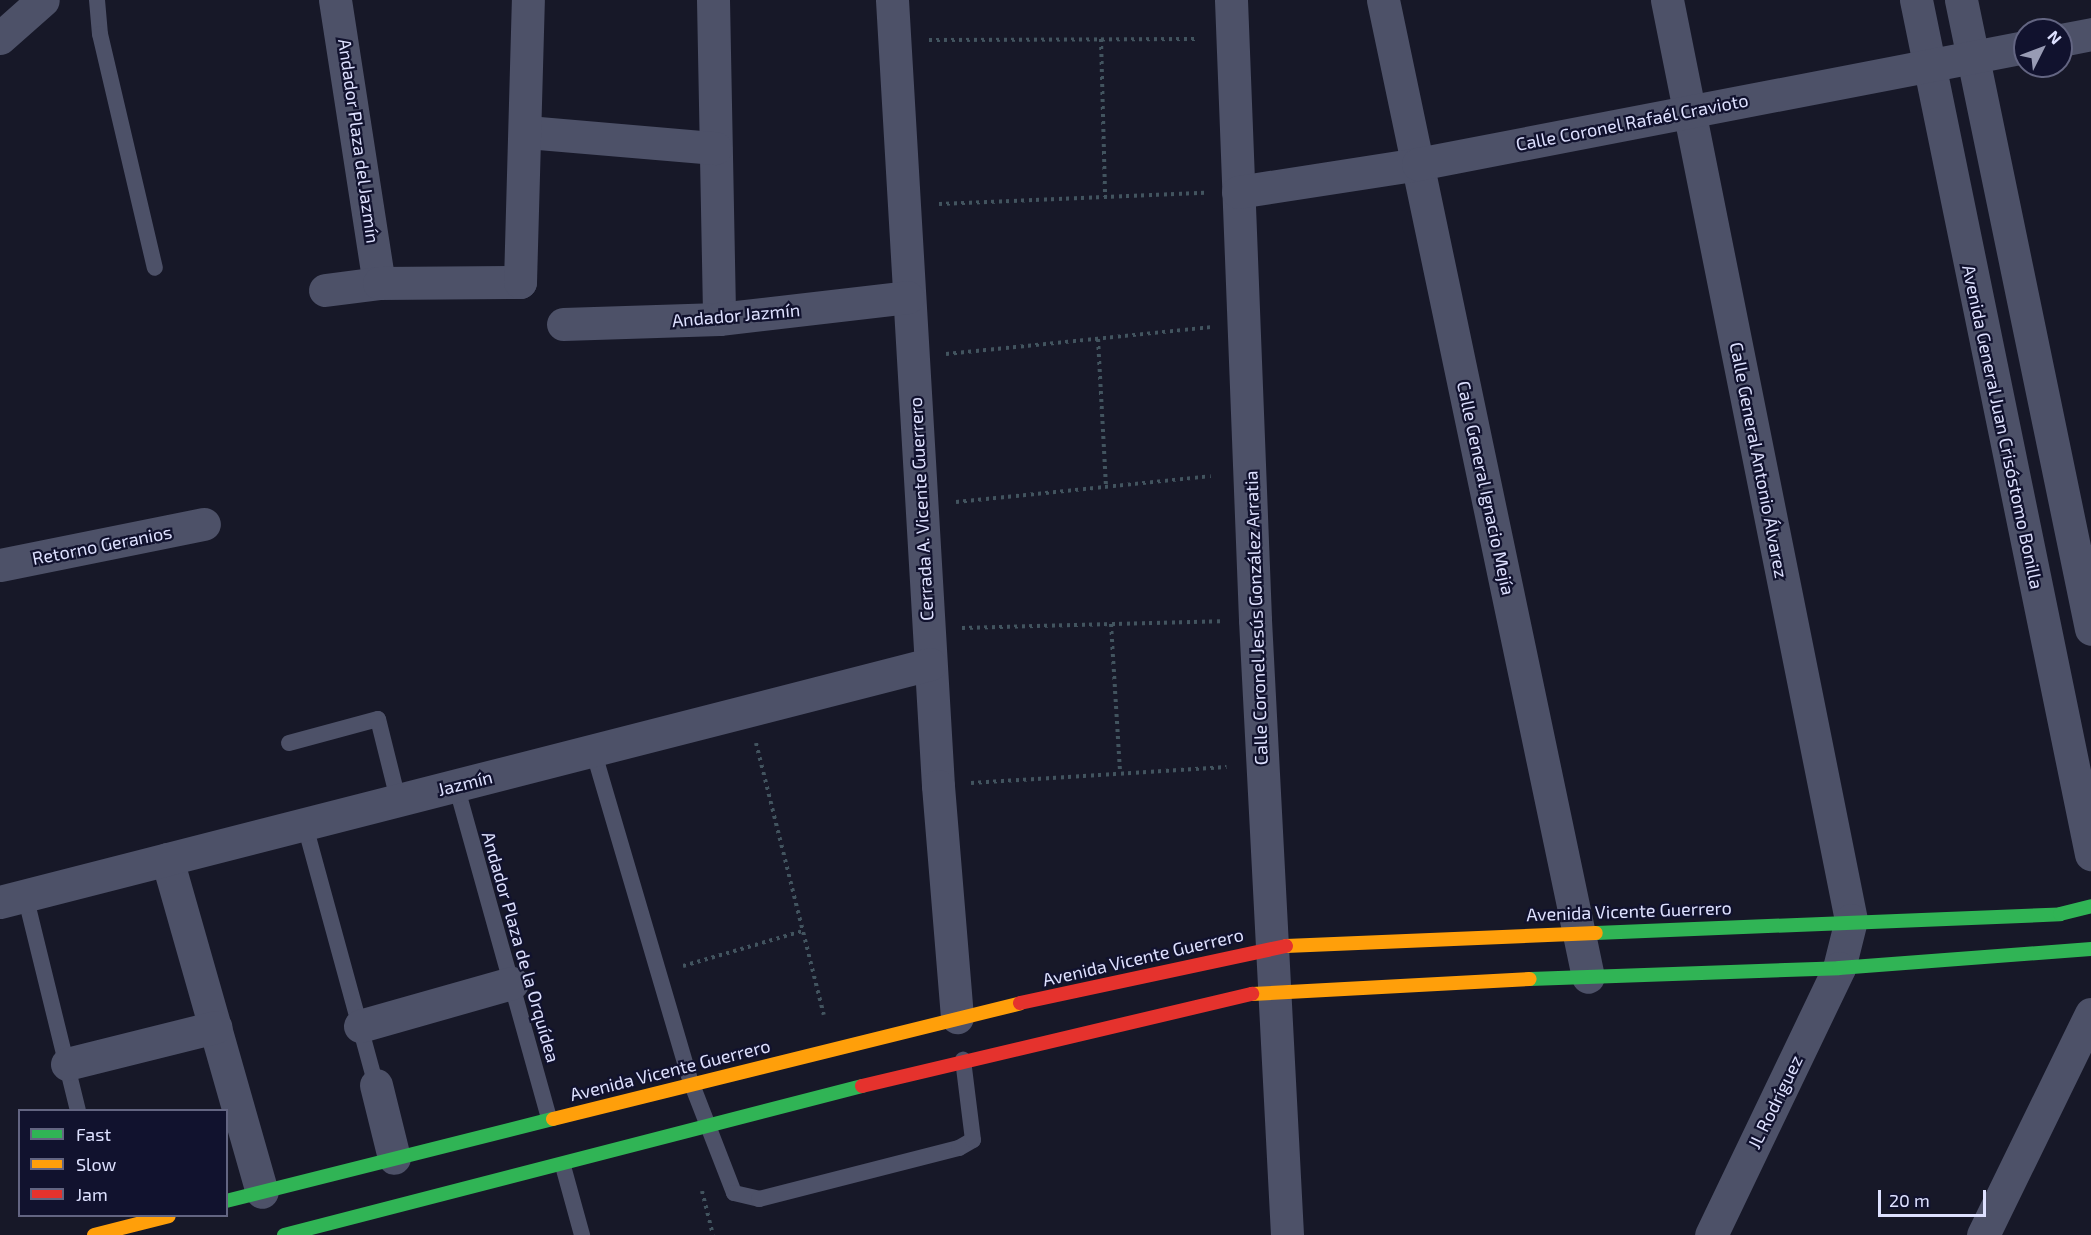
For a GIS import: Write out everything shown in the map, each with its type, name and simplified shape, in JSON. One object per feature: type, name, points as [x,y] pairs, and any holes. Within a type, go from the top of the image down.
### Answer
[{"type":"main road","name":"Avenida Vicente Guerrero","points":[[228,1200],[691,1082],[957,1017],[1270,947],[1578,931],[2060,914],[2091,906]]},
{"type":"main road","points":[[284,1235],[563,1166],[963,1060],[1273,989],[1839,968],[2091,949]]},
{"type":"main road","points":[[102,1227],[146,1228],[165,1217]]},
{"type":"street","points":[[0,38],[43,0]]},
{"type":"street","name":"Andador Plaza del Jazmín","points":[[335,0],[379,283]]},
{"type":"street","points":[[325,290],[379,283],[520,282],[528,0]]},
{"type":"street","points":[[712,0],[719,319]]},
{"type":"street","name":"Cerrada A. Vicente Guerrero","points":[[892,0],[930,664],[957,1017]]},
{"type":"street","name":"Calle Coronel Jesús González Arratia","points":[[1231,0],[1255,620],[1270,947],[1287,1235]]},
{"type":"street","name":"Calle General Ignacio Mejía","points":[[1383,0],[1588,977]]},
{"type":"street","name":"Calle General Antonio Álvarez","points":[[1667,0],[1851,920]]},
{"type":"street","name":"Avenida General Juan Crisóstomo Bonilla","points":[[1916,0],[2091,854]]},
{"type":"street","points":[[1961,0],[2091,629]]},
{"type":"street","points":[[2073,38],[2091,34]]},
{"type":"street","name":"Calle Coronel Rafaél Cravioto","points":[[1238,192],[1418,164],[2013,50]]},
{"type":"street","points":[[526,132],[716,148]]},
{"type":"street","name":"Andador Jazmín","points":[[563,324],[719,319],[908,297]]},
{"type":"street","name":"Retorno Geranios","points":[[0,565],[204,524]]},
{"type":"street","name":"Jazmín","points":[[13,898],[930,664]]},
{"type":"street","points":[[167,859],[262,1192]]},
{"type":"street","name":"JL Rodríguez","points":[[1711,1235],[1839,968],[1851,920]]},
{"type":"street","points":[[360,1026],[512,983]]},
{"type":"street","points":[[1983,1235],[2091,1014]]},
{"type":"street","points":[[67,1064],[215,1027]]},
{"type":"street","points":[[376,1085],[394,1158]]},
{"type":"lane","points":[[97,0],[100,34],[155,268]]},
{"type":"lane","points":[[289,743],[378,719],[398,799]]},
{"type":"lane","points":[[593,750],[691,1082],[727,1182],[746,1199],[959,1148],[973,1140],[963,1060]]},
{"type":"lane","name":"Andador Plaza de la Orquídea","points":[[456,786],[549,1119]]},
{"type":"lane","points":[[304,822],[376,1085]]},
{"type":"lane","points":[[13,898],[67,1064],[78,1109]]},
{"type":"lane","points":[[563,1166],[582,1235]]},
{"type":"path","points":[[1101,39],[1105,197]]},
{"type":"path","points":[[894,40],[1198,39]]},
{"type":"path","points":[[902,205],[1238,192]]},
{"type":"path","points":[[912,358],[1244,324]]},
{"type":"path","points":[[1098,339],[1106,485]]},
{"type":"path","points":[[921,506],[1106,485],[1211,476]]},
{"type":"path","points":[[928,629],[1255,620]]},
{"type":"path","points":[[1111,624],[1120,771]]},
{"type":"path","points":[[747,710],[833,1049]]},
{"type":"path","points":[[938,786],[1120,771],[1232,767]]},
{"type":"path","points":[[660,972],[803,931]]},
{"type":"path","points":[[700,1181],[713,1235]]},
{"type":"traffic: fast","points":[[1596,933],[2060,914],[2091,906]]},
{"type":"traffic: fast","points":[[1530,979],[1839,968],[2091,949]]},
{"type":"traffic: fast","points":[[284,1235],[862,1086]]},
{"type":"traffic: fast","points":[[228,1200],[553,1119]]},
{"type":"traffic: slow","points":[[1286,946],[1596,933]]},
{"type":"traffic: slow","points":[[1252,994],[1530,979]]},
{"type":"traffic: slow","points":[[553,1119],[1020,1003]]},
{"type":"traffic: slow","points":[[94,1235],[165,1217]]},
{"type":"traffic: jam","points":[[1020,1003],[1286,946]]},
{"type":"traffic: jam","points":[[862,1086],[1252,994]]}]
